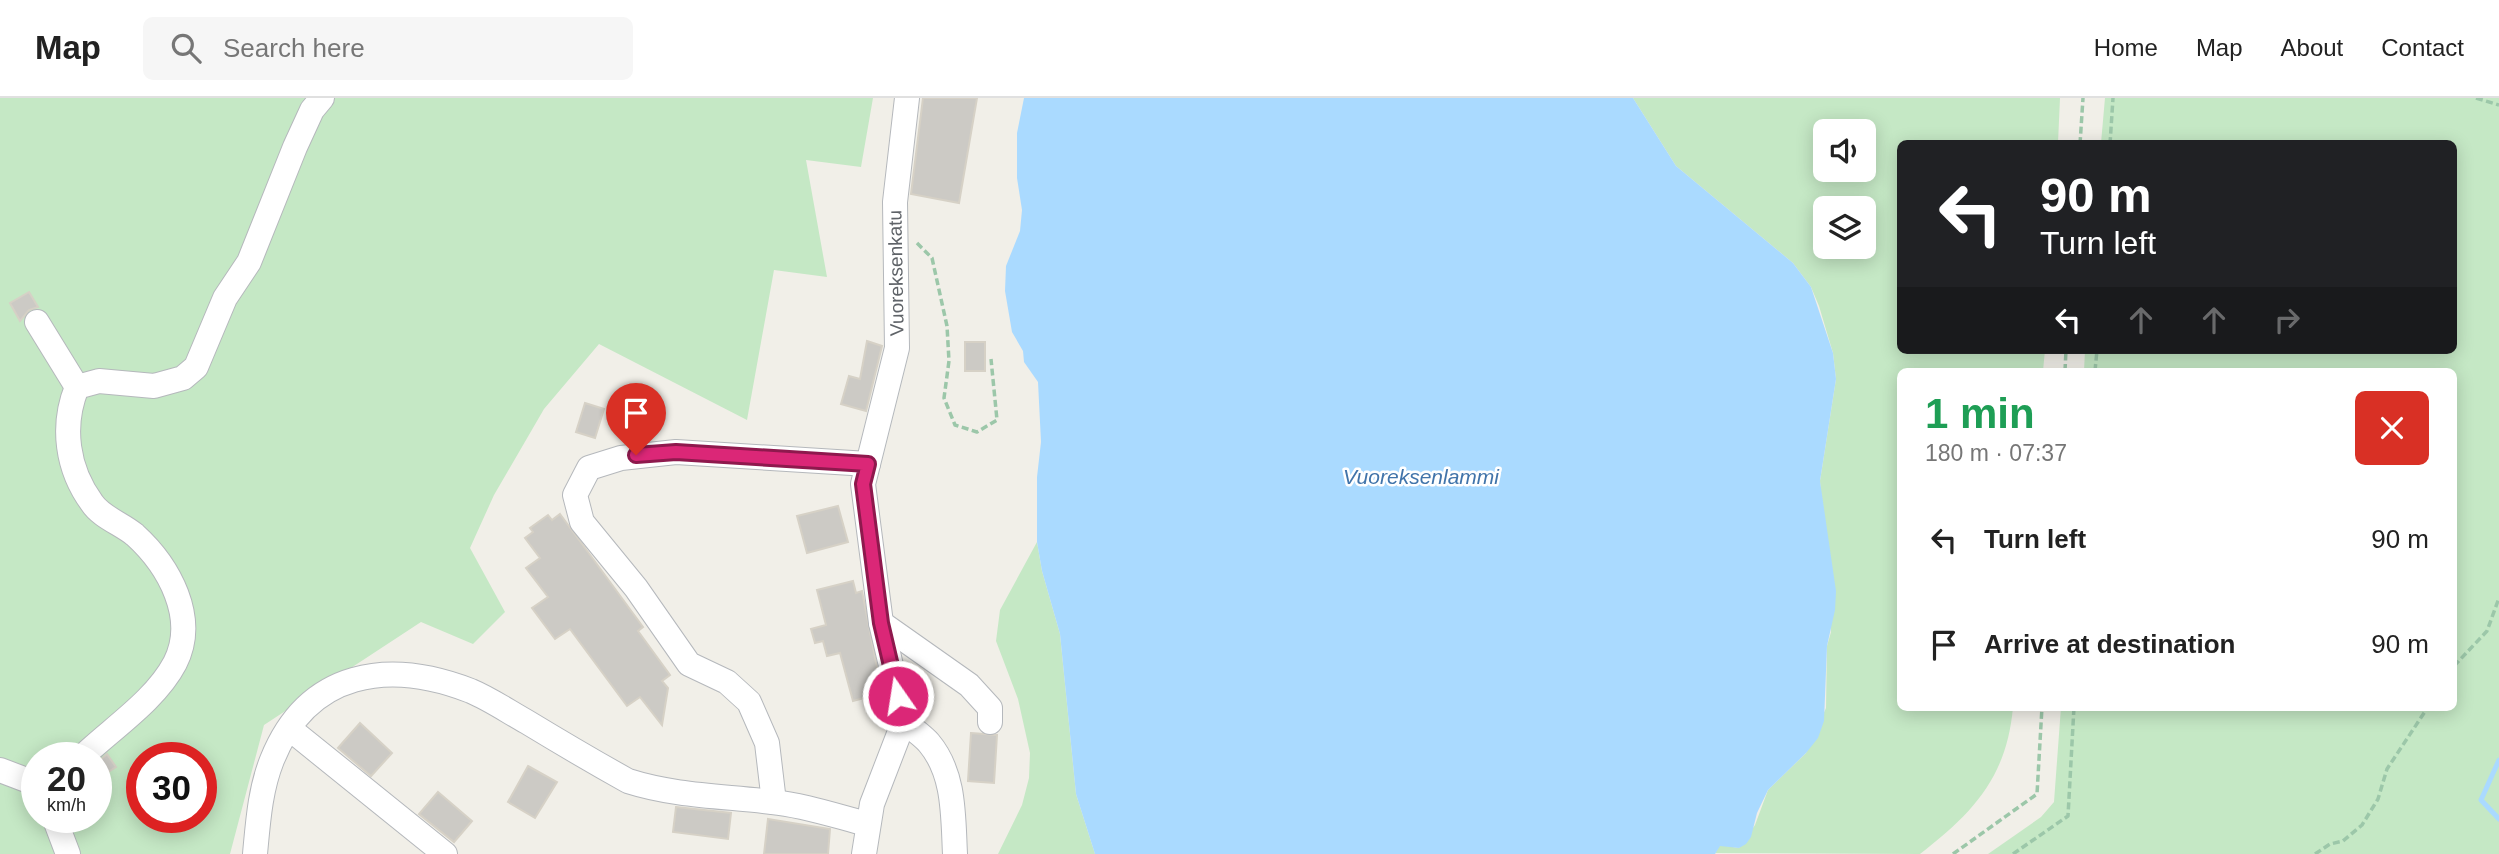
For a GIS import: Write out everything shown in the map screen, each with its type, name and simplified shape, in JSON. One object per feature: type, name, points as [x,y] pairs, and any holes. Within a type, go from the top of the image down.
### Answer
[{"type":"street","points":[[77,387],[99,381],[154,386],[183,378],[196,367],[226,298],[250,262],[295,147],[312,110],[322,98]]},
{"type":"street","name":"Vuoreksenkatu","points":[[904,721],[881,623],[863,484],[897,348],[895,192],[907,98]]},
{"type":"street","points":[[37,322],[77,387]]},
{"type":"street","points":[[77,387],[68,409],[67,434],[71,461],[80,484],[93,506],[134,535],[161,565],[179,600],[183,630],[175,663],[155,690],[98,742]]},
{"type":"street","points":[[774,802],[768,743],[749,702],[727,682],[689,664],[636,587],[582,522],[575,495],[589,468],[652,453],[868,464]]},
{"type":"street","points":[[881,623],[969,685],[990,708],[990,722]]},
{"type":"street","points":[[255,854],[264,786],[272,760],[290,729],[310,706],[335,685],[368,674],[401,674],[444,682],[474,692],[628,781],[684,794],[774,802],[867,824]]},
{"type":"street","points":[[864,854],[867,824],[904,721],[928,743],[942,763],[952,795],[954,854]]},
{"type":"street","points":[[290,729],[445,854]]},
{"type":"street","points":[[0,770],[21,778]]},
{"type":"street","points":[[60,833],[68,854]]},
{"type":"path","points":[[2080,140],[2083,98]]},
{"type":"path","points":[[2110,140],[2113,98]]},
{"type":"path","points":[[2476,98],[2499,104]]},
{"type":"path","points":[[895,222],[932,258],[947,326],[948,360],[944,398],[955,425],[976,432],[997,420],[991,359]]},
{"type":"path","points":[[2457,663],[2487,631],[2499,598]]},
{"type":"path","points":[[1953,854],[2037,794],[2042,711]]},
{"type":"path","points":[[2013,854],[2068,816],[2074,711]]},
{"type":"path","points":[[2315,854],[2330,844],[2343,841],[2361,825],[2378,799],[2387,769],[2425,711]]},
{"type":"green space","points":[[0,98],[873,98],[861,167],[806,160],[827,277],[774,270],[747,420],[599,344],[544,409],[494,495],[470,548],[505,612],[473,644],[421,622],[264,725],[230,854],[0,854]]},
{"type":"green space","points":[[1633,98],[2060,98],[2058,140],[1897,140],[1897,354],[2045,354],[2043,368],[1897,368],[1897,711],[2012,711],[2003,754],[1984,791],[1956,824],[1920,854],[1715,853],[1720,845],[1739,848],[1755,825],[1768,790],[1806,753],[1826,708],[1827,646],[1831,632],[1820,481],[1836,379],[1833,353],[1811,287],[1793,263],[1676,166]]},
{"type":"green space","points":[[2105,98],[2499,98],[2499,854],[1988,854],[2041,817],[2054,802],[2061,711],[2457,711],[2457,368],[2084,368],[2085,354],[2457,354],[2457,140],[2101,140]]},
{"type":"green space","points":[[1037,542],[1042,571],[1060,634],[1076,794],[1095,854],[998,854],[1022,805],[1029,778],[1030,753],[1018,699],[996,641],[1000,610]]},
{"type":"water","name":"Vuoreksenlammi","points":[[1024,98],[1633,98],[1676,166],[1793,263],[1811,287],[1833,353],[1836,379],[1820,481],[1836,591],[1835,610],[1827,646],[1824,721],[1818,738],[1768,790],[1746,844],[1739,848],[1720,846],[1715,854],[1095,854],[1076,794],[1060,634],[1042,571],[1037,542],[1037,477],[1041,442],[1038,382],[1024,362],[1023,351],[1012,332],[1005,291],[1006,266],[1020,231],[1022,210],[1017,178],[1017,133]]},
{"type":"building","points":[[923,98],[977,98],[959,203],[911,194]]},
{"type":"building","points":[[29,292],[38,307],[29,310],[20,321],[10,303]]},
{"type":"building","points":[[867,341],[882,346],[866,411],[841,404],[849,376],[860,379]]},
{"type":"building","points":[[965,342],[985,342],[985,371],[965,371]]},
{"type":"building","points":[[585,403],[604,409],[595,438],[576,432]]},
{"type":"building","points":[[838,506],[848,542],[807,553],[797,516]]},
{"type":"building","points":[[560,514],[643,627],[638,631],[670,675],[662,681],[668,688],[662,725],[640,697],[627,706],[570,629],[555,639],[532,608],[548,597],[526,568],[540,558],[525,538],[533,532],[530,528],[548,515],[552,520]]},
{"type":"building","points":[[853,581],[856,593],[862,591],[882,693],[853,701],[840,653],[827,656],[823,641],[815,643],[811,629],[826,625],[817,590]]},
{"type":"building","points":[[360,723],[392,753],[371,776],[338,748]]},
{"type":"building","points":[[971,733],[997,735],[994,783],[968,781]]},
{"type":"building","points":[[528,766],[557,782],[535,818],[508,802]]},
{"type":"building","points":[[438,792],[472,821],[454,842],[419,814]]},
{"type":"building","points":[[676,807],[731,813],[728,839],[673,832]]},
{"type":"building","points":[[768,819],[830,829],[828,854],[764,854]]},
{"type":"waterway","points":[[2499,760],[2481,800],[2499,819]]},
{"type":"route","points":[[636,455],[676,452],[827,464],[868,464],[863,484],[881,623],[898,696]]}]
